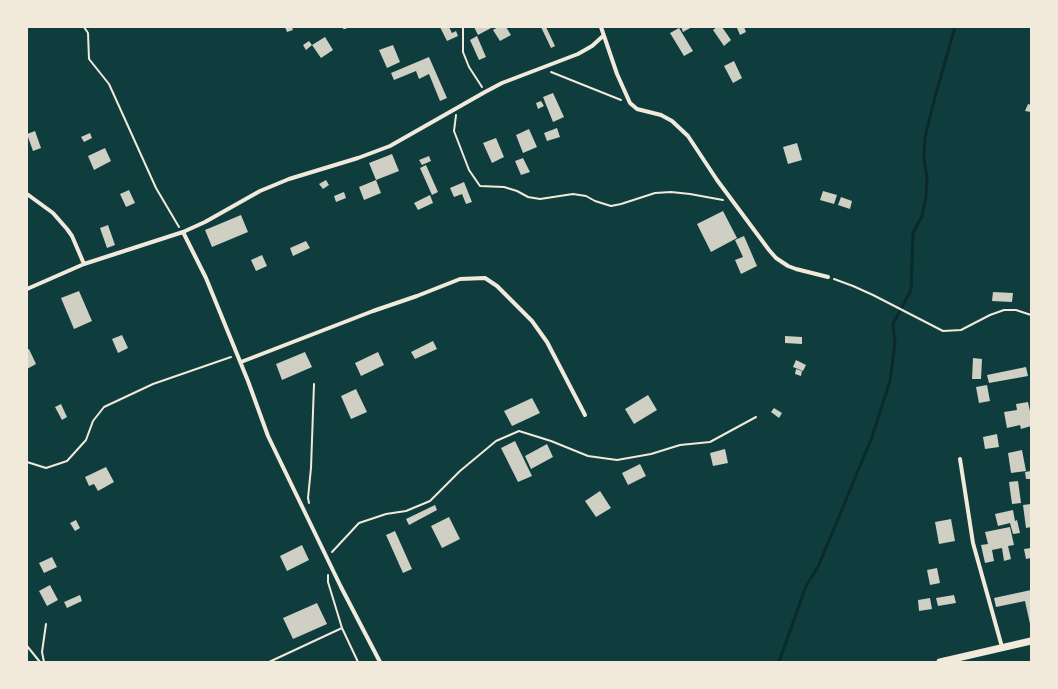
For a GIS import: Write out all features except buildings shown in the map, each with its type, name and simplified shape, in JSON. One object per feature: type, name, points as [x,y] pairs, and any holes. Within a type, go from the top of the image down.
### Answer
[{"type":"street","points":[[601,27],[630,103],[637,109],[661,115],[680,128],[688,136],[734,202],[776,258],[788,266],[796,269],[828,277]]},
{"type":"street","points":[[27,289],[84,264],[182,232],[205,222],[260,191],[289,179],[390,146],[502,83],[581,52],[592,46],[604,36]]},
{"type":"street","points":[[27,194],[53,213],[67,229],[72,236],[84,264]]},
{"type":"street","points":[[182,232],[206,278],[241,362],[268,436],[328,557],[341,587],[380,662]]},
{"type":"street","points":[[241,362],[454,281],[466,278],[485,278],[497,286],[532,321],[547,342],[585,415]]},
{"type":"street","points":[[960,459],[973,543],[1002,647]]},
{"type":"street","points":[[940,662],[1031,641]]},
{"type":"path","points":[[84,27],[88,33],[89,59],[109,84],[156,188],[182,232]]},
{"type":"path","points":[[464,27],[463,52],[468,67],[485,92]]},
{"type":"path","points":[[543,68],[630,103]]},
{"type":"path","points":[[456,109],[454,131],[470,170],[480,186],[504,187],[517,191],[528,197],[540,199],[573,194],[586,196],[595,201],[611,206],[654,193],[671,192],[734,202]]},
{"type":"path","points":[[828,277],[853,286],[943,331],[961,330],[990,315],[1004,310],[1016,310],[1031,315]]},
{"type":"path","points":[[27,462],[46,468],[67,461],[86,440],[93,421],[104,407],[153,384],[237,355]]},
{"type":"path","points":[[309,504],[308,498],[311,468],[314,384]]},
{"type":"path","points":[[358,662],[342,628],[328,582],[328,557],[359,523],[386,514],[406,511],[430,500],[460,471],[496,441],[519,431],[551,441],[588,456],[617,460],[651,454],[680,445],[710,442],[756,417]]},
{"type":"path","points":[[44,662],[42,652],[46,624]]},
{"type":"path","points":[[269,662],[342,628]]},
{"type":"path","points":[[27,646],[40,662]]},
{"type":"waterway","points":[[779,662],[806,586],[818,567],[872,437],[890,381],[895,343],[893,324],[911,290],[913,233],[922,216],[926,197],[927,178],[924,159],[925,137],[955,27]]}]
